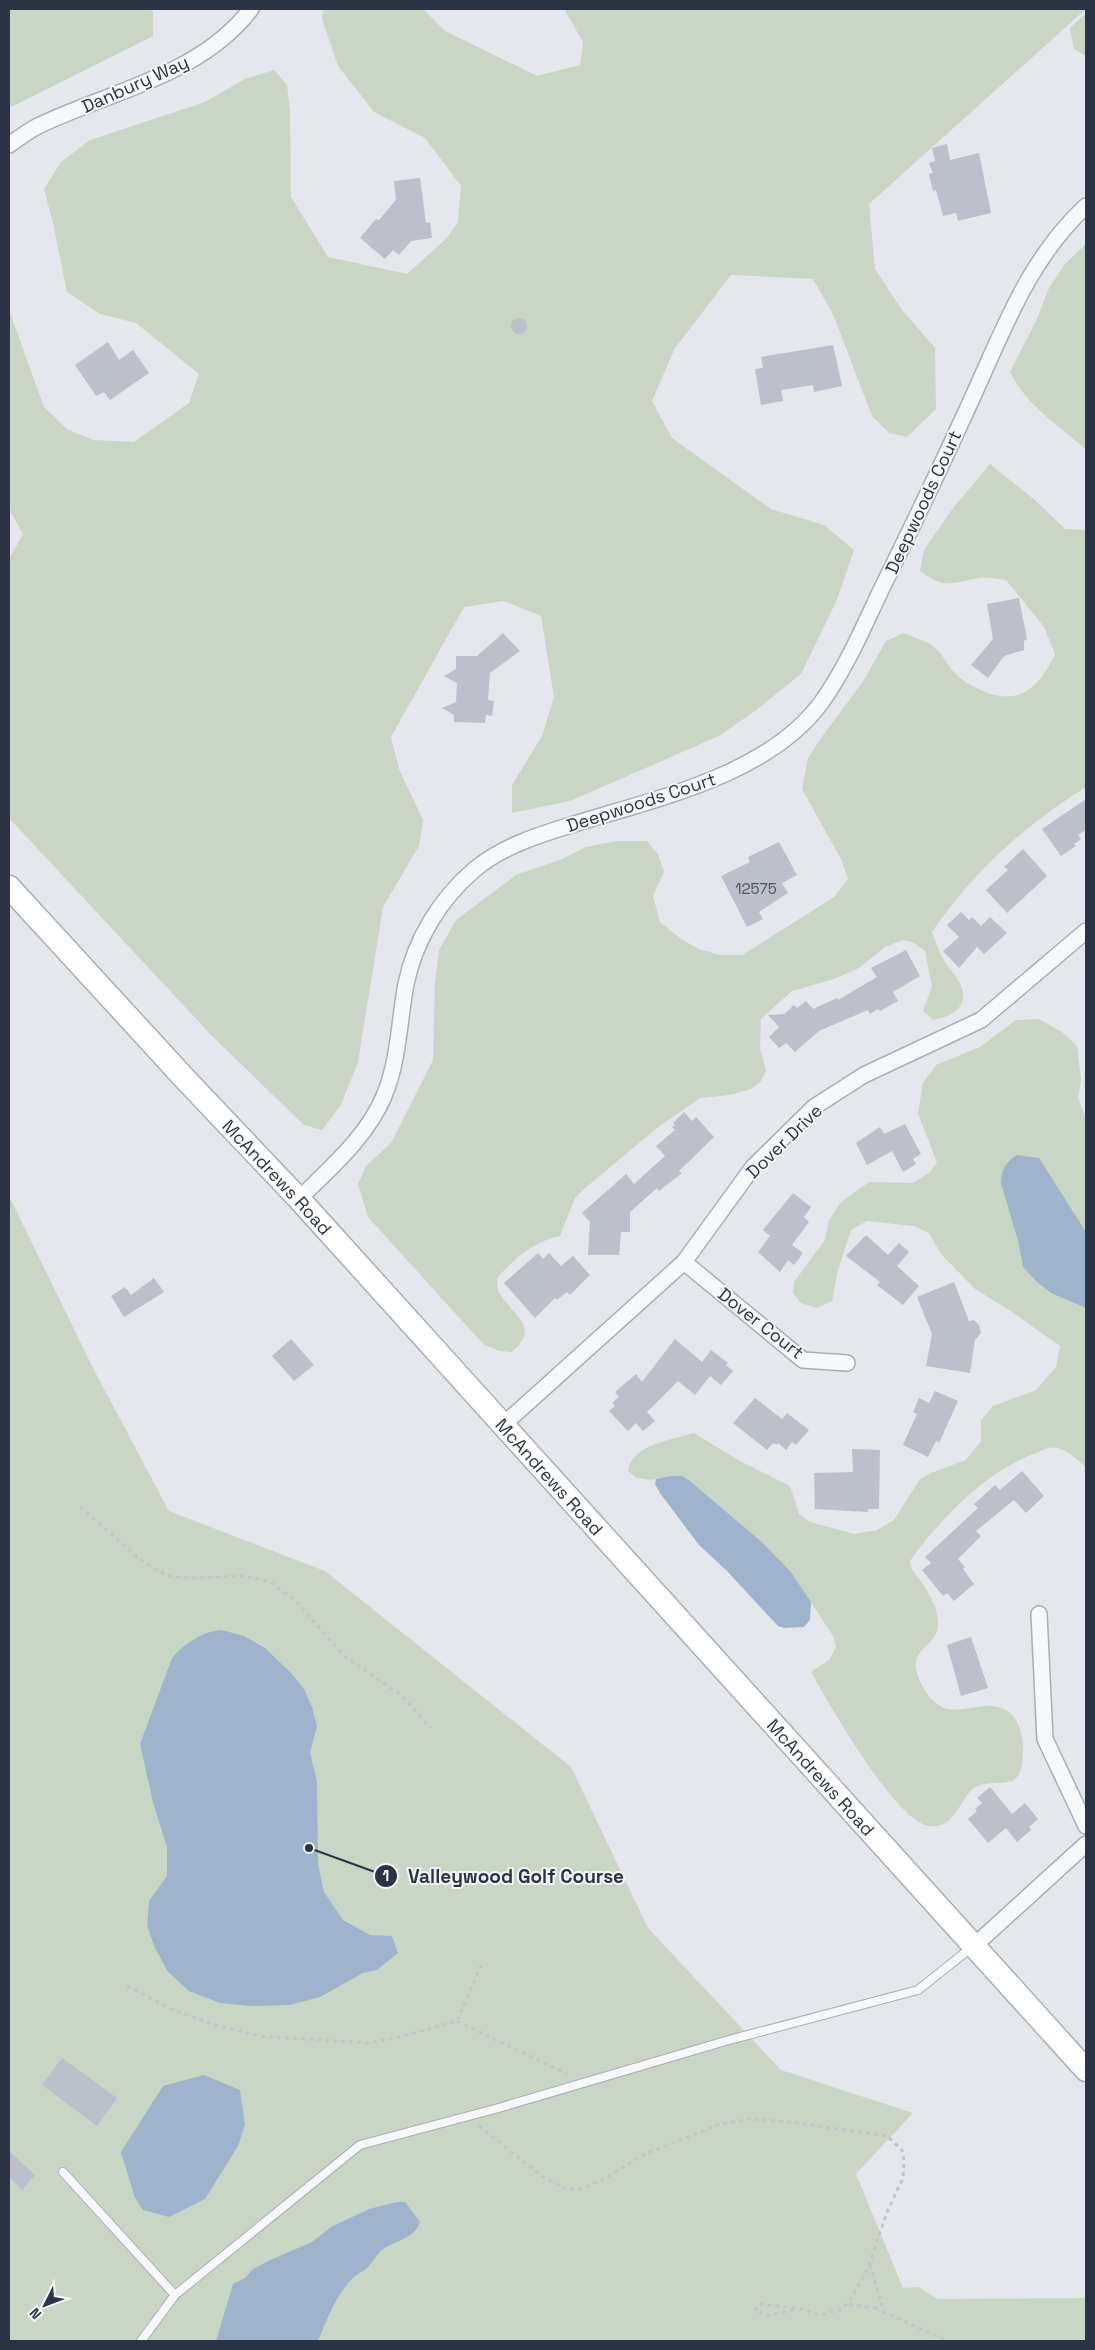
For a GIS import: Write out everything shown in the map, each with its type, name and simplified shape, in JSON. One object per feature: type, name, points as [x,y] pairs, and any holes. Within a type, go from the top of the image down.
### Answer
[{"type":"main road","name":"McAndrews Road","points":[[9,887],[186,1080],[299,1199],[1086,2070]]},
{"type":"street","name":"Danbury Way","points":[[9,145],[36,126],[172,70],[210,49],[251,9]]},
{"type":"street","name":"Deepwoods Court","points":[[299,1199],[338,1162],[364,1131],[384,1096],[399,1041],[407,981],[422,937],[443,901],[475,869],[507,848],[533,838],[714,781],[791,735],[819,705],[841,673],[927,498],[1010,313],[1031,273],[1058,236],[1086,206]]},
{"type":"street","name":"Dover Drive","points":[[504,1426],[684,1262],[753,1167],[814,1107],[864,1075],[981,1020],[1086,931]]},
{"type":"street","name":"Dover Court","points":[[684,1262],[803,1360],[847,1364]]},
{"type":"street","points":[[1039,1614],[1045,1739],[1086,1826]]},
{"type":"street","points":[[974,1946],[1086,1844]]},
{"type":"lane","points":[[141,2341],[175,2295],[360,2145],[730,2040],[918,1990],[974,1946]]},
{"type":"lane","points":[[63,2172],[175,2295]]},
{"type":"path","points":[[80,1507],[141,1560],[158,1571],[173,1577],[242,1576],[268,1581],[294,1599],[344,1656],[400,1694],[431,1728]]},
{"type":"path","points":[[457,2021],[480,1966]]},
{"type":"path","points":[[127,1986],[171,2010],[215,2025],[260,2036],[368,2042],[396,2038],[457,2021],[575,2078]]},
{"type":"path","points":[[467,2116],[542,2176],[564,2188],[578,2190],[604,2179],[643,2155],[716,2125],[749,2119],[791,2122],[888,2136],[902,2150],[904,2161],[903,2178],[887,2212],[869,2263],[849,2302],[840,2310],[820,2315],[797,2309],[760,2304],[755,2310],[766,2316],[797,2309]]},
{"type":"path","points":[[869,2263],[882,2305],[875,2308]]},
{"type":"path","points":[[849,2304],[875,2308],[948,2341]]},
{"type":"green space","points":[[9,9],[149,9],[153,12],[153,36],[9,108]]},
{"type":"green space","points":[[323,9],[423,9],[445,31],[537,76],[580,65],[583,42],[564,9],[1086,9],[869,204],[875,269],[902,310],[935,348],[936,409],[907,437],[889,433],[872,416],[833,314],[813,279],[731,275],[675,348],[652,401],[672,438],[771,509],[824,525],[854,550],[836,602],[801,674],[755,711],[719,736],[570,801],[512,813],[512,785],[542,736],[554,697],[541,616],[504,601],[464,607],[391,737],[399,769],[423,820],[419,846],[383,907],[358,1062],[341,1105],[322,1130],[304,1125],[212,1036],[9,818],[9,559],[23,534],[9,509],[9,310],[44,407],[67,429],[93,440],[134,442],[189,403],[199,374],[136,323],[100,314],[67,292],[44,189],[61,162],[90,140],[205,102],[245,79],[274,70],[287,85],[290,112],[291,197],[328,257],[407,274],[446,239],[458,222],[461,186],[425,138],[374,112],[338,66],[322,19]]},
{"type":"green space","points":[[1086,13],[1086,56],[1074,49],[1070,28]]},
{"type":"green space","points":[[1086,244],[1086,449],[1034,405],[1010,372],[1037,319],[1049,288],[1065,264]]},
{"type":"green space","points":[[990,464],[1035,500],[1065,529],[1086,530],[1086,787],[1042,817],[1002,851],[965,889],[932,932],[945,963],[963,990],[960,1006],[950,1015],[933,1020],[923,1011],[932,986],[925,951],[914,943],[903,940],[885,947],[859,968],[834,979],[792,991],[761,1019],[760,1048],[766,1071],[761,1081],[751,1089],[730,1095],[700,1098],[657,1128],[583,1190],[575,1198],[560,1236],[541,1242],[525,1252],[497,1278],[498,1290],[521,1320],[524,1327],[521,1343],[512,1352],[500,1351],[483,1344],[368,1217],[358,1184],[366,1166],[391,1143],[433,1060],[435,982],[439,950],[456,920],[516,875],[562,859],[586,847],[617,841],[647,841],[658,854],[664,872],[653,896],[660,922],[681,939],[699,949],[720,955],[742,955],[834,897],[848,879],[842,861],[802,789],[808,758],[864,680],[886,641],[904,633],[924,641],[938,650],[954,672],[968,683],[996,695],[1008,696],[1018,695],[1035,684],[1043,676],[1055,654],[1044,627],[1006,580],[982,578],[948,584],[936,581],[920,571],[924,550],[953,508]]},
{"type":"green space","points":[[1039,1019],[1062,1032],[1077,1046],[1081,1080],[1078,1097],[1086,1120],[1086,1467],[1062,1449],[1055,1448],[1049,1448],[1018,1461],[1000,1471],[966,1498],[935,1529],[910,1561],[913,1570],[933,1603],[938,1619],[937,1632],[934,1638],[917,1658],[917,1673],[925,1690],[937,1704],[948,1709],[959,1710],[993,1706],[1007,1711],[1012,1715],[1019,1727],[1023,1748],[1022,1767],[1017,1777],[1007,1782],[981,1785],[974,1788],[948,1821],[937,1826],[929,1826],[915,1819],[881,1784],[832,1709],[811,1672],[830,1659],[836,1647],[833,1636],[791,1572],[762,1542],[690,1481],[670,1476],[651,1480],[637,1478],[628,1471],[631,1462],[645,1449],[694,1433],[738,1460],[790,1486],[799,1514],[810,1522],[854,1534],[877,1530],[894,1520],[920,1479],[966,1460],[981,1441],[981,1420],[993,1406],[1036,1390],[1056,1367],[1060,1346],[975,1289],[941,1254],[929,1233],[914,1226],[867,1221],[851,1230],[838,1270],[832,1301],[817,1308],[801,1303],[793,1293],[794,1282],[825,1240],[829,1220],[841,1202],[869,1182],[913,1183],[929,1173],[937,1163],[918,1113],[923,1083],[936,1065],[980,1047],[1016,1020]]},
{"type":"green space","points":[[9,1196],[94,1370],[169,1511],[325,1571],[571,1767],[648,1928],[781,2070],[913,2113],[856,2174],[903,2288],[918,2287],[938,2299],[1086,2298],[1086,2341],[9,2341]]},
{"type":"water","points":[[1017,1155],[1039,1158],[1086,1232],[1086,1308],[1051,1293],[1023,1267],[1018,1241],[1001,1183],[1005,1167]]},
{"type":"water","points":[[682,1476],[690,1481],[762,1542],[791,1572],[811,1602],[810,1620],[804,1627],[784,1628],[778,1626],[726,1570],[699,1545],[655,1484],[656,1479]]},
{"type":"water","points":[[222,1630],[244,1636],[265,1648],[292,1674],[304,1689],[312,1707],[317,1726],[310,1753],[317,1781],[318,1864],[324,1892],[343,1920],[370,1935],[392,1936],[398,1953],[377,1970],[363,1973],[320,1997],[290,2005],[250,2006],[220,2003],[189,1991],[168,1972],[155,1948],[147,1926],[149,1901],[167,1876],[167,1848],[153,1802],[140,1744],[172,1658],[194,1639]]},
{"type":"water","points":[[204,2075],[240,2090],[245,2125],[238,2146],[205,2199],[169,2217],[143,2210],[135,2198],[121,2152],[163,2086]]},
{"type":"water","points":[[397,2202],[405,2202],[420,2222],[417,2228],[413,2233],[386,2247],[368,2267],[355,2276],[342,2291],[318,2341],[216,2341],[233,2284],[245,2278],[253,2269],[268,2261],[312,2242],[331,2227],[369,2209]]},
{"type":"building","points":[[947,144],[950,160],[979,153],[991,213],[958,221],[956,213],[943,216],[936,190],[933,191],[929,174],[933,173],[929,163],[935,161],[932,148]]},
{"type":"building","points":[[420,178],[426,223],[430,222],[432,238],[411,241],[399,255],[393,250],[385,259],[360,238],[396,200],[394,181]]},
{"type":"building","points":[[516,318],[522,318],[527,323],[525,332],[516,334],[511,329],[511,323]]},
{"type":"building","points":[[108,342],[119,360],[133,350],[149,373],[110,400],[104,392],[96,396],[75,365]]},
{"type":"building","points":[[833,345],[842,386],[814,392],[813,385],[781,390],[783,401],[761,405],[755,369],[763,368],[761,357]]},
{"type":"building","points":[[1019,598],[1027,639],[1024,641],[1024,650],[1004,656],[988,678],[971,665],[993,639],[987,604]]},
{"type":"building","points":[[503,633],[520,651],[490,673],[488,700],[494,701],[492,716],[486,715],[485,723],[454,722],[454,715],[442,708],[456,702],[457,683],[444,676],[456,669],[456,656],[477,656]]},
{"type":"building","points":[[1086,799],[1086,830],[1078,835],[1081,839],[1074,844],[1076,846],[1061,856],[1042,829]]},
{"type":"building","points":[[779,842],[797,875],[782,883],[788,893],[759,912],[763,919],[747,927],[721,876],[750,862],[748,857]]},
{"type":"building","points":[[1023,849],[1047,876],[1007,913],[986,890],[1008,870],[1004,867]]},
{"type":"building","points":[[961,912],[969,920],[972,917],[981,926],[990,917],[1007,933],[984,954],[977,947],[959,968],[943,951],[959,937],[947,925]]},
{"type":"building","points":[[906,950],[920,976],[893,992],[898,1001],[880,1011],[878,1009],[870,1014],[868,1010],[819,1031],[795,1052],[786,1043],[779,1048],[769,1037],[779,1027],[768,1015],[784,1014],[794,1005],[797,1008],[806,1001],[813,1009],[837,998],[838,1000],[877,977],[871,968]]},
{"type":"building","points":[[684,1112],[692,1121],[696,1117],[714,1137],[679,1171],[682,1173],[659,1191],[657,1188],[630,1212],[630,1232],[621,1232],[619,1255],[588,1255],[590,1222],[582,1213],[626,1174],[634,1184],[665,1156],[656,1146],[675,1130],[672,1127],[675,1125],[673,1123]]},
{"type":"building","points":[[905,1124],[921,1154],[913,1159],[916,1164],[903,1172],[892,1151],[867,1165],[856,1143],[880,1127],[884,1134]]},
{"type":"building","points":[[793,1193],[811,1207],[804,1217],[809,1222],[792,1245],[803,1253],[794,1265],[788,1260],[780,1272],[758,1252],[770,1236],[763,1230]]},
{"type":"building","points":[[866,1235],[888,1255],[899,1243],[909,1252],[897,1266],[919,1286],[903,1305],[877,1285],[880,1282],[846,1256]]},
{"type":"building","points":[[538,1253],[543,1259],[549,1253],[561,1266],[573,1256],[590,1275],[570,1295],[567,1292],[557,1300],[555,1298],[535,1318],[504,1283]]},
{"type":"building","points":[[154,1278],[164,1292],[124,1317],[111,1296],[125,1287],[131,1295]]},
{"type":"building","points":[[954,1282],[969,1321],[974,1320],[979,1325],[981,1333],[975,1340],[970,1373],[926,1366],[932,1334],[917,1297]]},
{"type":"building","points":[[291,1339],[314,1365],[294,1381],[272,1356]]},
{"type":"building","points":[[675,1339],[702,1362],[711,1350],[728,1363],[726,1365],[733,1371],[721,1385],[710,1376],[695,1395],[678,1381],[647,1412],[655,1421],[643,1431],[636,1423],[628,1431],[609,1411],[615,1406],[612,1403],[619,1397],[615,1392],[636,1374],[642,1382]]},
{"type":"building","points":[[935,1391],[958,1401],[939,1443],[936,1441],[928,1457],[903,1445],[917,1414],[913,1412],[919,1398],[929,1403]]},
{"type":"building","points":[[755,1398],[782,1419],[787,1413],[809,1430],[796,1445],[792,1442],[786,1450],[778,1443],[777,1445],[773,1443],[767,1450],[733,1423]]},
{"type":"building","points":[[852,1449],[880,1450],[879,1509],[868,1509],[868,1512],[815,1509],[814,1473],[853,1472]]},
{"type":"building","points":[[1022,1471],[1044,1496],[1026,1513],[1014,1500],[976,1531],[981,1536],[958,1559],[965,1567],[963,1569],[974,1584],[954,1601],[947,1593],[943,1596],[922,1570],[931,1563],[925,1557],[978,1508],[974,1504],[995,1485],[1000,1490]]},
{"type":"building","points":[[971,1637],[988,1688],[961,1696],[947,1645]]},
{"type":"building","points":[[990,1787],[1012,1814],[1025,1803],[1038,1819],[1029,1827],[1031,1830],[1017,1842],[1006,1828],[988,1843],[968,1819],[977,1811],[975,1809],[982,1803],[977,1798]]},
{"type":"building","points":[[62,2058],[117,2098],[97,2126],[42,2085]]},
{"type":"building","points":[[9,2151],[35,2175],[22,2190],[9,2177]]},
{"type":"place","name":"Valleywood Golf Course","points":[[309,1848]]}]
